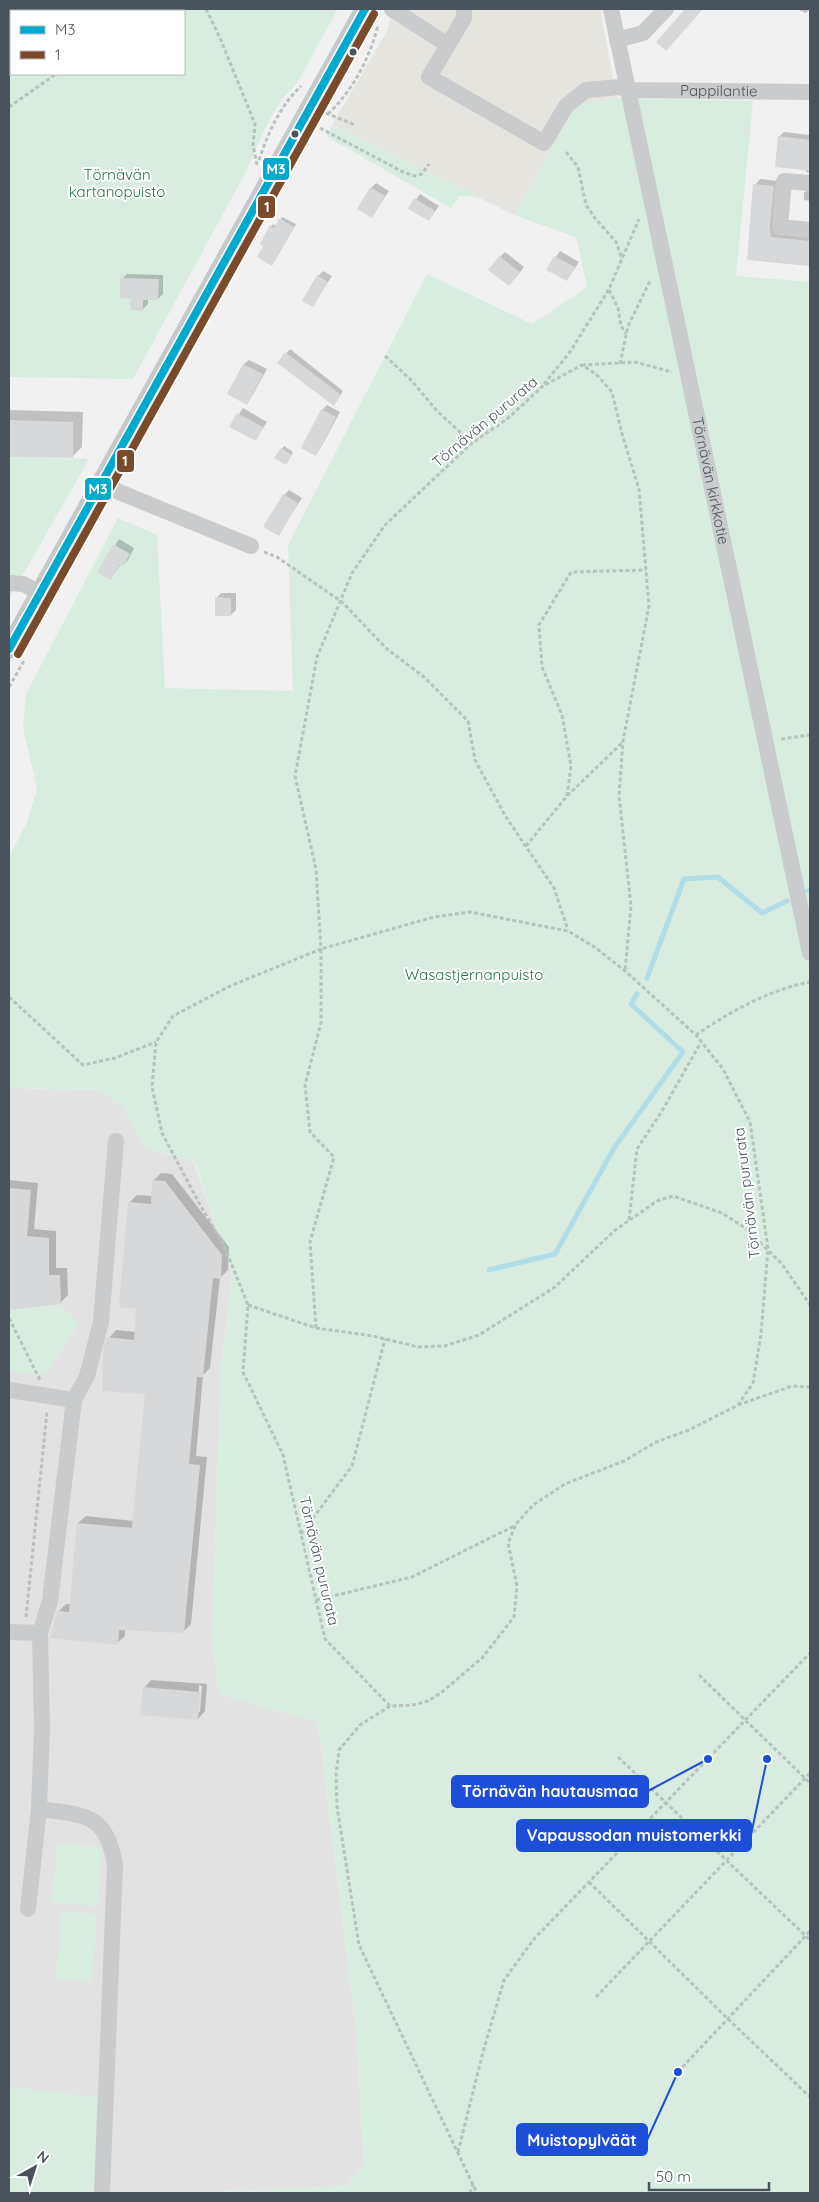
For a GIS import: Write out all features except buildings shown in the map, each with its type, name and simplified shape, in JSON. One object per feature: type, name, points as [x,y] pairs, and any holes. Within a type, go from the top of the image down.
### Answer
[{"type":"main road","points":[[9,650],[241,233],[319,109],[365,9]]},
{"type":"street","points":[[392,9],[411,13],[448,44],[464,18],[464,9]]},
{"type":"street","name":"Törnävän kirkkotie","points":[[610,9],[810,952]]},
{"type":"street","points":[[617,40],[643,34],[666,9]]},
{"type":"street","name":"Pappilantie","points":[[448,44],[429,77],[544,143],[566,106],[586,90],[620,88],[628,90],[810,92]]},
{"type":"street","points":[[810,183],[784,181],[780,227],[810,230]]},
{"type":"street","points":[[102,482],[119,492],[250,546]]},
{"type":"street","points":[[9,583],[23,584],[40,593]]},
{"type":"street","points":[[28,1909],[39,1809],[42,1729],[24,1632],[50,1601],[74,1400],[87,1376],[101,1322],[116,1141]]},
{"type":"street","points":[[9,1390],[74,1400]]},
{"type":"street","points":[[39,1809],[76,1814],[93,1821],[104,1831],[112,1845],[115,1865],[102,2193]]},
{"type":"path","points":[[206,9],[220,38],[254,124],[253,145],[257,165]]},
{"type":"path","points":[[319,109],[350,90],[366,60],[378,24]]},
{"type":"path","points":[[9,107],[55,75]]},
{"type":"path","points":[[319,109],[355,125]]},
{"type":"path","points":[[320,128],[415,176],[422,174],[430,164]]},
{"type":"path","points":[[566,152],[578,167],[586,204],[595,218],[616,242],[622,259]]},
{"type":"path","points":[[543,386],[570,352],[609,289],[640,218]]},
{"type":"path","points":[[620,364],[628,326],[662,256]]},
{"type":"path","points":[[609,289],[618,308],[621,326],[626,334]]},
{"type":"path","points":[[385,356],[410,379],[438,412],[472,444]]},
{"type":"path","points":[[582,365],[635,362],[659,367],[688,378]]},
{"type":"path","points":[[582,365],[596,374],[612,392],[622,434],[639,489],[649,606],[623,741],[619,796],[631,906],[625,971]]},
{"type":"path","name":"Törnävän pururata","points":[[321,949],[316,869],[295,776],[317,657],[342,602],[352,574],[385,525],[472,444],[507,419],[543,386],[582,365]]},
{"type":"path","points":[[250,546],[277,558],[342,602],[387,650],[424,678],[468,721],[474,760],[506,817],[554,888],[568,931]]},
{"type":"path","points":[[567,796],[571,766],[562,715],[542,667],[539,624],[571,572],[646,570]]},
{"type":"path","points":[[765,740],[810,735]]},
{"type":"path","points":[[526,846],[567,796],[623,741]]},
{"type":"path","name":"Törnävän pururata","points":[[470,912],[568,931],[596,948],[625,971],[696,1035],[723,1069],[750,1122],[768,1249],[761,1334],[753,1383],[738,1405],[690,1430],[656,1442],[624,1461],[565,1484],[533,1505],[516,1524],[508,1542],[517,1586],[514,1617],[482,1658],[442,1692],[428,1701],[413,1706],[390,1706],[325,1639],[283,1455],[243,1372],[248,1306],[225,1248],[162,1133],[152,1087],[156,1042],[173,1016],[230,986],[321,949],[434,917],[470,912]]},
{"type":"path","points":[[316,1328],[310,1242],[334,1157],[310,1132],[305,1085],[321,1023],[321,949]]},
{"type":"path","points":[[696,1035],[709,1026],[775,992],[792,985],[810,982]]},
{"type":"path","points":[[9,997],[83,1065],[115,1058],[156,1042]]},
{"type":"path","points":[[629,1220],[637,1149],[662,1111],[701,1042]]},
{"type":"path","points":[[248,1306],[316,1328],[418,1346],[444,1346],[479,1335],[556,1287],[614,1231],[657,1201],[673,1196],[722,1213],[744,1226],[782,1264],[810,1305]]},
{"type":"path","points":[[9,1318],[48,1396],[24,1632]]},
{"type":"path","points":[[300,1535],[352,1466],[385,1339]]},
{"type":"path","points":[[738,1405],[792,1386],[810,1387]]},
{"type":"path","points":[[316,1600],[412,1577],[516,1524]]},
{"type":"path","points":[[458,2152],[483,2052],[504,1980],[534,1939],[810,1653]]},
{"type":"path","points":[[699,1675],[810,1783]]},
{"type":"path","points":[[390,1706],[360,1725],[340,1750],[336,1775],[342,1837],[359,1945],[477,2193]]},
{"type":"path","points":[[618,1757],[810,1940]]},
{"type":"path","points":[[596,1997],[810,1773]]},
{"type":"path","points":[[590,1882],[649,1942],[810,2097]]},
{"type":"path","points":[[678,2072],[810,1931]]},
{"type":"path","points":[[470,2193],[473,2184]]},
{"type":"shaded area","points":[[393,9],[600,9],[617,98],[577,106],[514,215],[332,125],[387,31]]},
{"type":"shaded area","points":[[9,1088],[101,1090],[124,1109],[145,1148],[194,1162],[232,1274],[221,1370],[212,1638],[219,1694],[318,1722],[357,2037],[364,2165],[346,2186],[194,2193],[9,2193]]},
{"type":"green space","name":"Törnävän kartanopuisto","points":[[9,9],[338,9],[297,83],[282,99],[268,122],[246,172],[133,379],[9,377]]},
{"type":"green space","name":"Wasastjernanpuisto","points":[[617,98],[753,101],[736,276],[810,282],[810,2193],[194,2193],[346,2186],[364,2165],[357,2037],[318,1722],[219,1694],[212,1638],[221,1370],[232,1274],[195,1162],[145,1148],[124,1109],[101,1090],[9,1088],[9,857],[27,822],[37,789],[23,728],[26,694],[118,518],[157,535],[165,688],[293,691],[288,545],[427,274],[532,324],[587,287],[576,237],[514,215],[577,105]]},
{"type":"green space","points":[[332,125],[482,197],[459,196],[451,208],[326,136]]},
{"type":"green space","points":[[9,457],[89,459],[9,599]]},
{"type":"green space","points":[[61,1304],[78,1325],[48,1371],[42,1375],[9,1371],[9,1310]]},
{"type":"green space","points":[[57,1844],[102,1847],[97,1906],[52,1902]]},
{"type":"green space","points":[[62,1911],[97,1914],[92,1981],[56,1978]]},
{"type":"green space","points":[[9,2087],[106,2098],[102,2193],[9,2193]]},
{"type":"waterway","points":[[647,978],[684,879],[718,877],[762,913],[787,901]]},
{"type":"waterway","points":[[489,1270],[555,1254],[614,1148],[683,1052],[631,1004],[637,994]]},
{"type":"transit line","name":"M3","points":[[9,649],[365,9]]},
{"type":"transit line","name":"1","points":[[18,654],[374,14]]},
{"type":"place","name":"Törnävän hautausmaa","points":[[708,1759]]},
{"type":"place","name":"Vapaussodan muistomerkki","points":[[767,1759]]},
{"type":"place","name":"Muistopylväät","points":[[678,2072]]}]
